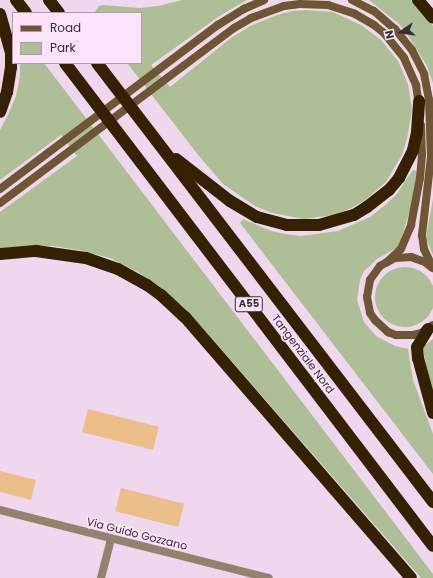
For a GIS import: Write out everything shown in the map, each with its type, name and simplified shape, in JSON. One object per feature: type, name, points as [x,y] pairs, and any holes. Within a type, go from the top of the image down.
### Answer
[{"type":"highway","points":[[16,0],[25,12]]},
{"type":"highway","points":[[49,0],[58,12]]},
{"type":"highway","points":[[418,0],[433,18]]},
{"type":"highway","points":[[0,14],[11,53],[8,92],[0,112]]},
{"type":"highway","name":"Tangenziale Nord","points":[[65,64],[433,546]]},
{"type":"highway","name":"Tangenziale Nord","points":[[98,64],[433,502]]},
{"type":"highway","points":[[164,151],[230,201],[257,217],[287,225],[319,226],[354,215],[367,208],[389,190],[399,178],[413,150],[417,132],[419,101]]},
{"type":"highway","points":[[0,254],[18,251],[50,252],[86,258],[118,269],[147,285],[161,295],[185,317],[411,578]]},
{"type":"highway","points":[[431,327],[417,347],[418,358],[433,413]]},
{"type":"street","points":[[0,189],[233,15],[264,0]]},
{"type":"street","points":[[352,0],[374,11],[395,29],[412,50],[424,74],[429,100],[431,157],[422,235],[424,249],[433,268]]},
{"type":"street","points":[[0,203],[234,28],[251,18],[284,6],[314,4],[328,5],[365,18],[384,34],[395,46],[410,70],[419,101],[422,155],[417,198],[406,237],[396,254],[388,262]]},
{"type":"street","points":[[431,327],[413,335],[396,335],[381,327],[370,313],[367,296],[370,280],[380,266],[388,262],[399,258],[411,257],[425,262],[433,268]]},
{"type":"street","name":"Via Guido Gozzano","points":[[0,510],[269,578]]},
{"type":"street","points":[[101,578],[112,539]]},
{"type":"green space","points":[[182,0],[247,0],[221,15],[151,65],[170,87],[231,38],[250,26],[277,15],[292,11],[307,10],[333,12],[361,25],[381,40],[398,61],[403,72],[408,84],[412,110],[407,139],[402,155],[386,182],[364,201],[349,209],[334,215],[304,219],[272,213],[255,206],[223,184],[199,156],[128,64],[142,64],[142,12],[95,12],[99,6],[104,5],[139,8],[158,6]]},
{"type":"green space","points":[[369,0],[411,0],[423,12],[433,26],[433,83],[427,66],[399,24]]},
{"type":"green space","points":[[20,64],[45,64],[433,574],[433,578],[421,578],[201,326],[181,305],[159,286],[138,272],[110,258],[79,250],[53,246],[0,248],[0,212],[77,156],[61,135],[0,180],[0,130],[16,96],[20,77]]},
{"type":"green space","points":[[413,170],[417,171],[412,204],[398,247],[377,259],[364,271],[360,280],[357,300],[364,322],[376,336],[395,346],[408,349],[413,380],[433,434],[433,474],[240,223],[243,219],[271,231],[301,236],[338,231],[370,217],[384,206],[396,195]]},
{"type":"green space","points":[[433,199],[433,255],[427,241],[427,232]]},
{"type":"green space","points":[[399,267],[411,267],[417,269],[430,280],[433,285],[433,309],[422,322],[417,325],[411,327],[399,327],[393,325],[380,314],[377,309],[375,303],[375,291],[377,285],[388,272],[393,269]]},
{"type":"green space","points":[[433,339],[433,396],[423,350],[425,345]]},
{"type":"building","points":[[88,409],[159,427],[153,450],[82,432]]},
{"type":"building","points":[[0,471],[36,480],[31,500],[0,492]]},
{"type":"building","points":[[121,488],[184,504],[178,527],[115,511]]}]
